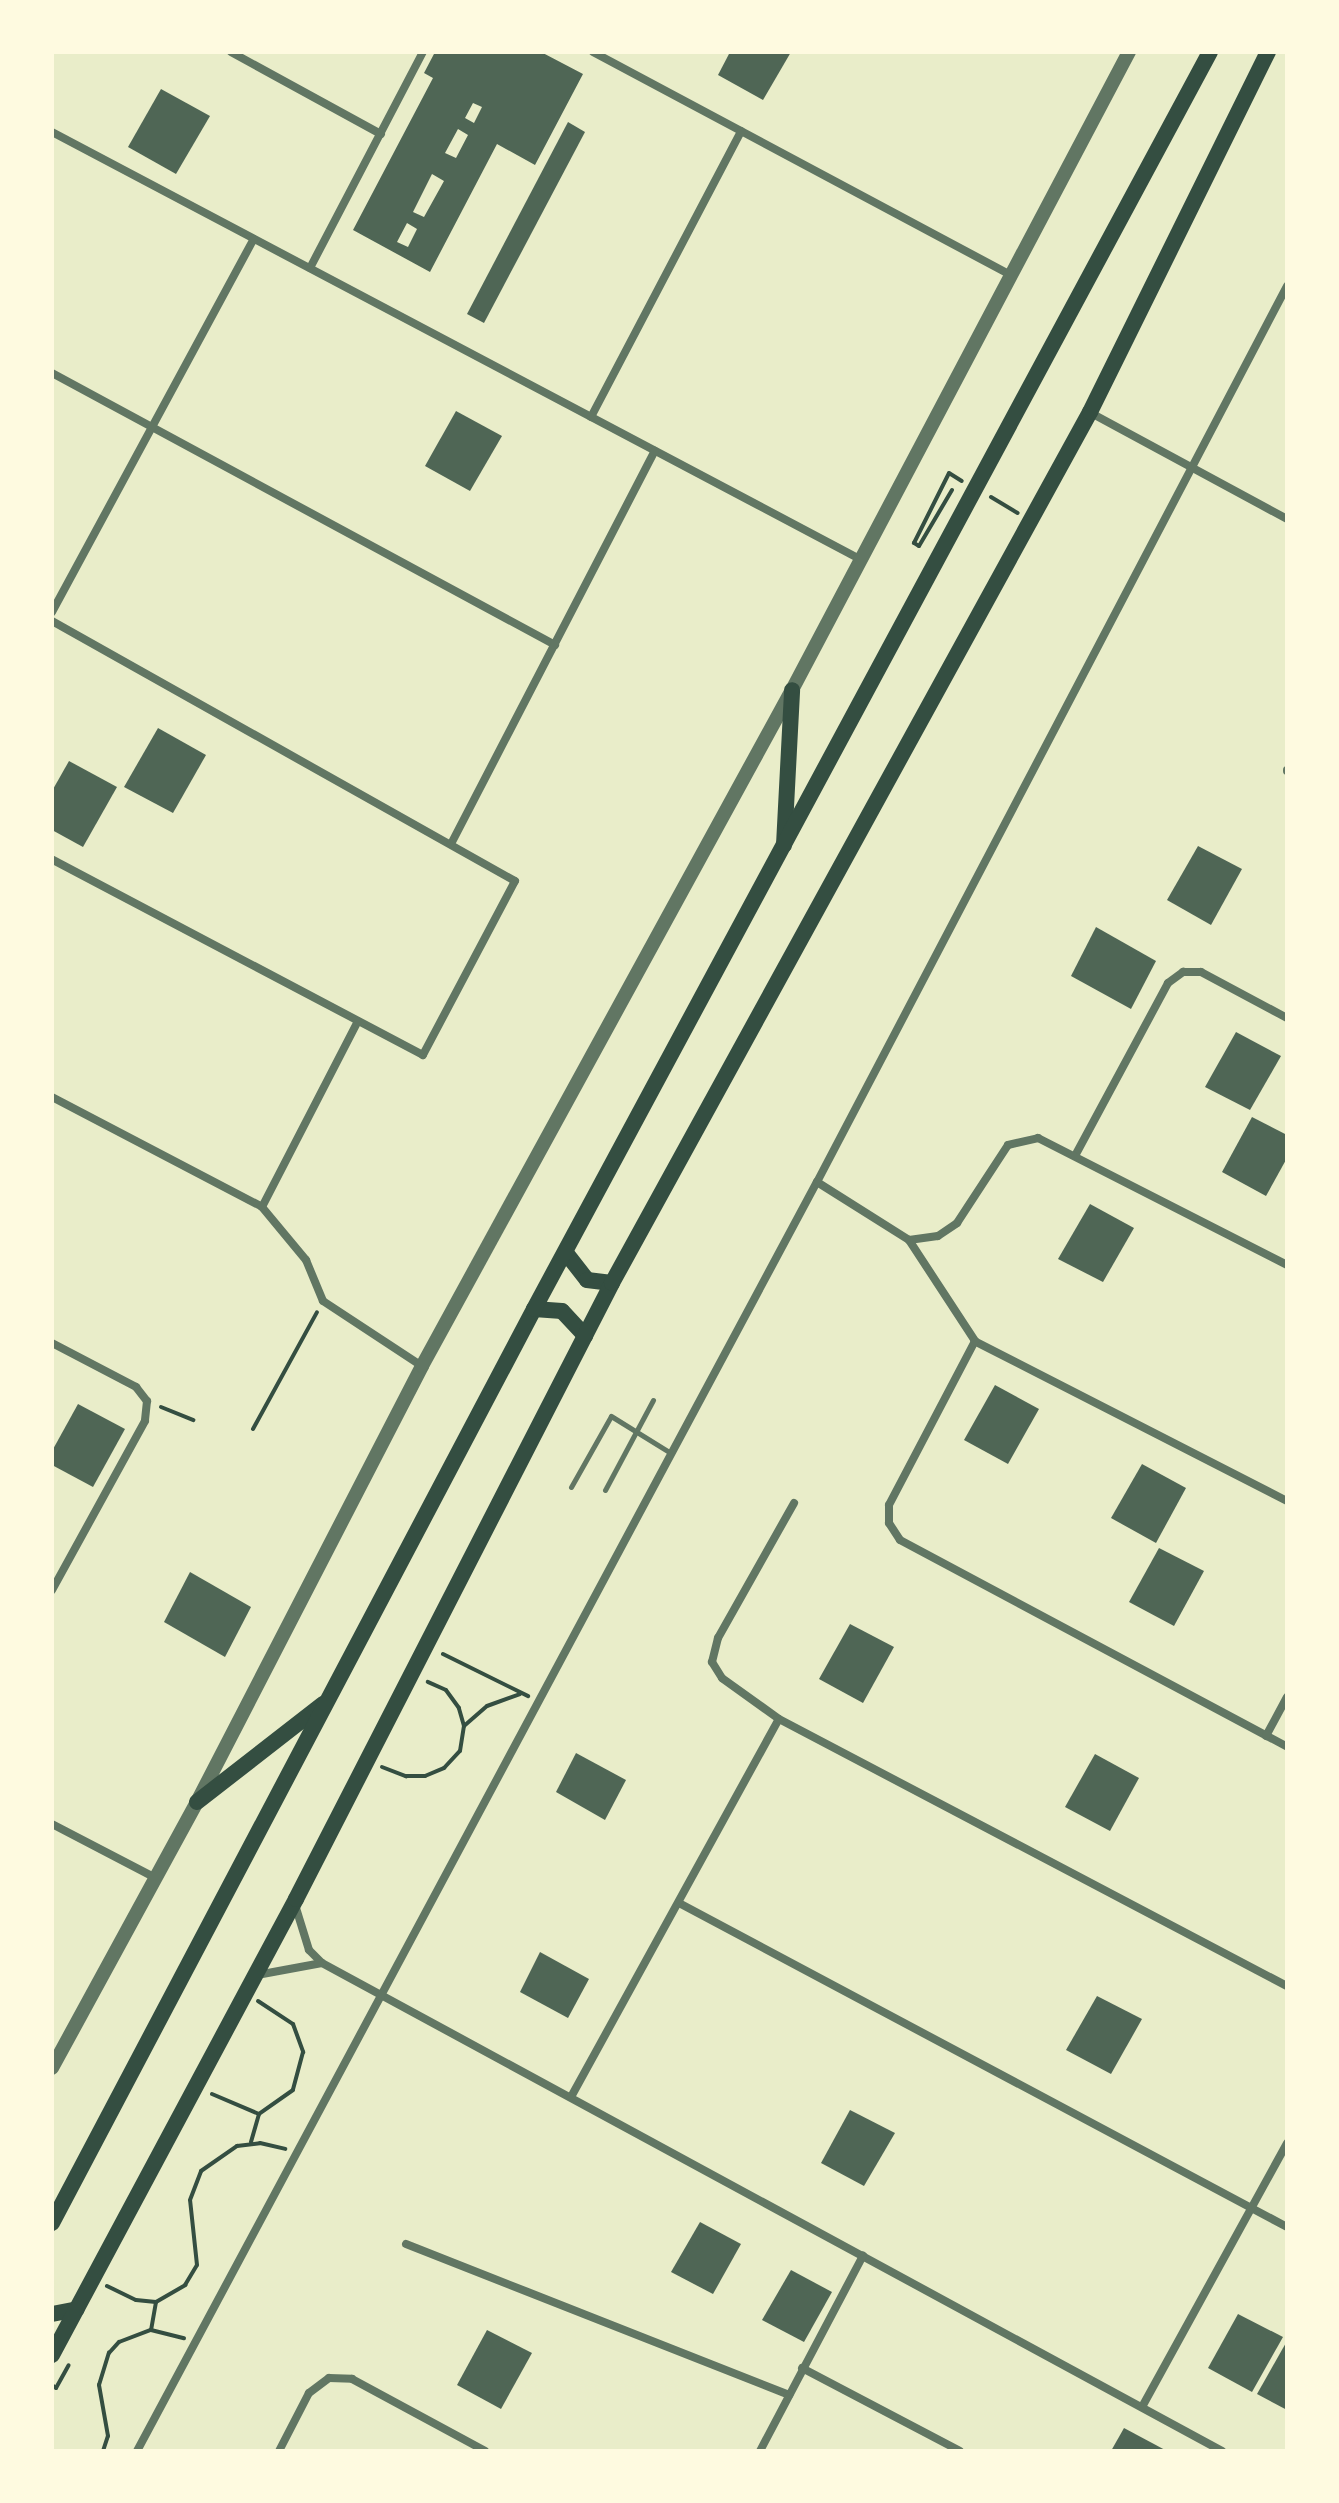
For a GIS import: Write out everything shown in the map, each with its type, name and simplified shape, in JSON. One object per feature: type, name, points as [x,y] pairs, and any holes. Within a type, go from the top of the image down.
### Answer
[{"type":"main road","points":[[52,2223],[534,1309],[1210,52]]},
{"type":"main road","points":[[52,2355],[296,1899],[612,1283],[1090,412],[1268,52]]},
{"type":"main road","points":[[784,847],[792,690]]},
{"type":"main road","points":[[566,1253],[587,1280],[612,1283]]},
{"type":"main road","points":[[534,1309],[562,1311],[585,1336]]},
{"type":"main road","points":[[197,1802],[330,1698]]},
{"type":"main road","points":[[52,2314],[77,2309]]},
{"type":"street","points":[[231,52],[381,134]]},
{"type":"street","points":[[310,268],[423,52]]},
{"type":"street","points":[[593,52],[1011,275]]},
{"type":"street","points":[[52,2068],[197,1802],[422,1366],[792,690],[858,558],[1129,52]]},
{"type":"street","points":[[591,417],[741,131]]},
{"type":"street","points":[[52,132],[858,558]]},
{"type":"street","points":[[52,612],[254,239]]},
{"type":"street","points":[[137,2451],[536,1700],[817,1182],[1287,286]]},
{"type":"street","points":[[52,373],[555,645]]},
{"type":"street","points":[[1090,412],[1287,519]]},
{"type":"street","points":[[451,844],[655,451]]},
{"type":"street","points":[[52,621],[515,881],[423,1055],[52,859]]},
{"type":"street","points":[[1076,1154],[1168,983],[1183,972],[1201,972],[1287,1018]]},
{"type":"street","points":[[262,1207],[358,1021]]},
{"type":"street","points":[[52,1097],[262,1207],[306,1260],[323,1301],[422,1366]]},
{"type":"street","points":[[909,1240],[938,1236],[957,1223],[1016,1141],[1038,1138],[1076,1154],[1287,1265]]},
{"type":"street","points":[[817,1182],[909,1240],[975,1341],[1287,1501]]},
{"type":"street","points":[[975,1341],[889,1505],[889,1523],[900,1540],[1287,1747]]},
{"type":"street","points":[[52,1343],[136,1387],[147,1401],[145,1421],[53,1584]]},
{"type":"street","points":[[794,1503],[718,1638],[712,1662],[722,1678],[779,1719],[1287,1986]]},
{"type":"street","points":[[1266,1736],[1287,1697]]},
{"type":"street","points":[[571,2097],[779,1719]]},
{"type":"street","points":[[52,1824],[154,1877]]},
{"type":"street","points":[[296,1899],[302,1935],[322,1963],[1222,2451]]},
{"type":"street","points":[[679,1903],[1287,2227]]},
{"type":"street","points":[[254,1977],[271,1969],[322,1963]]},
{"type":"street","points":[[1142,2407],[1287,2143]]},
{"type":"street","points":[[406,2244],[789,2395]]},
{"type":"street","points":[[763,2450],[802,2368],[863,2256]]},
{"type":"street","points":[[802,2368],[960,2451]]},
{"type":"street","points":[[279,2451],[309,2393],[329,2378],[352,2379],[485,2451]]},
{"type":"lane","points":[[605,1490],[640,1434],[653,1400]]},
{"type":"lane","points":[[571,1487],[611,1416],[671,1453]]},
{"type":"path","points":[[953,488],[919,546],[914,543],[949,473],[975,488]]},
{"type":"path","points":[[987,495],[1025,517]]},
{"type":"path","points":[[253,1429],[323,1301]]},
{"type":"path","points":[[147,1401],[193,1420]]},
{"type":"path","points":[[426,1646],[536,1700]]},
{"type":"path","points":[[368,1760],[406,1776],[435,1772],[460,1751],[464,1726],[446,1690],[411,1674]]},
{"type":"path","points":[[464,1726],[487,1706],[523,1694]]},
{"type":"path","points":[[244,1994],[293,2024],[303,2052],[293,2090],[259,2114],[251,2142]]},
{"type":"path","points":[[196,2086],[259,2114]]},
{"type":"path","points":[[92,2280],[136,2300],[156,2302],[185,2285],[197,2265],[190,2200],[201,2171],[220,2153],[251,2142],[274,2144],[294,2154]]},
{"type":"path","points":[[151,2330],[156,2302]]},
{"type":"path","points":[[103,2451],[108,2436],[99,2385],[102,2366],[119,2342],[151,2330],[175,2333],[194,2343]]},
{"type":"building","points":[[435,52],[541,52],[583,74],[535,165],[497,144],[430,272],[353,230],[433,78],[424,73]],"holes":[[[473,103],[482,107],[474,123],[465,118]],[[458,129],[468,135],[456,158],[445,153]],[[432,174],[444,181],[424,217],[413,212]],[[407,223],[417,229],[408,247],[397,242]]]},
{"type":"building","points":[[730,52],[791,52],[763,100],[718,75]]},
{"type":"building","points":[[161,89],[210,116],[176,174],[128,147]]},
{"type":"building","points":[[568,122],[585,132],[484,323],[467,314]]},
{"type":"building","points":[[456,411],[502,436],[470,491],[425,466]]},
{"type":"building","points":[[158,728],[206,755],[173,813],[124,787]]},
{"type":"building","points":[[69,761],[117,787],[83,847],[52,830],[52,791]]},
{"type":"building","points":[[1198,846],[1242,869],[1211,925],[1167,900]]},
{"type":"building","points":[[1096,927],[1156,961],[1131,1009],[1071,976]]},
{"type":"building","points":[[1236,1032],[1281,1056],[1250,1110],[1205,1087]]},
{"type":"building","points":[[1252,1117],[1287,1135],[1287,1158],[1266,1196],[1222,1172]]},
{"type":"building","points":[[1090,1204],[1134,1228],[1103,1282],[1058,1259]]},
{"type":"building","points":[[995,1385],[1039,1409],[1008,1464],[964,1440]]},
{"type":"building","points":[[78,1404],[125,1429],[93,1487],[52,1465],[52,1451]]},
{"type":"building","points":[[1142,1464],[1186,1488],[1156,1543],[1111,1518]]},
{"type":"building","points":[[1159,1548],[1204,1571],[1174,1626],[1129,1602]]},
{"type":"building","points":[[190,1572],[251,1607],[225,1657],[164,1622]]},
{"type":"building","points":[[850,1624],[894,1647],[863,1703],[819,1679]]},
{"type":"building","points":[[576,1753],[626,1780],[605,1820],[556,1792]]},
{"type":"building","points":[[1095,1754],[1139,1778],[1110,1831],[1065,1807]]},
{"type":"building","points":[[540,1952],[589,1979],[568,2018],[520,1992]]},
{"type":"building","points":[[1097,1996],[1142,2019],[1111,2074],[1066,2050]]},
{"type":"building","points":[[850,2110],[895,2133],[864,2186],[821,2163]]},
{"type":"building","points":[[700,2222],[741,2244],[713,2294],[671,2272]]},
{"type":"building","points":[[791,2270],[832,2292],[804,2342],[762,2320]]},
{"type":"building","points":[[1238,2314],[1283,2337],[1252,2392],[1208,2368]]},
{"type":"building","points":[[487,2330],[532,2353],[501,2409],[457,2385]]},
{"type":"building","points":[[1287,2341],[1287,2410],[1257,2394]]},
{"type":"building","points":[[1124,2428],[1167,2451],[1111,2451]]}]
